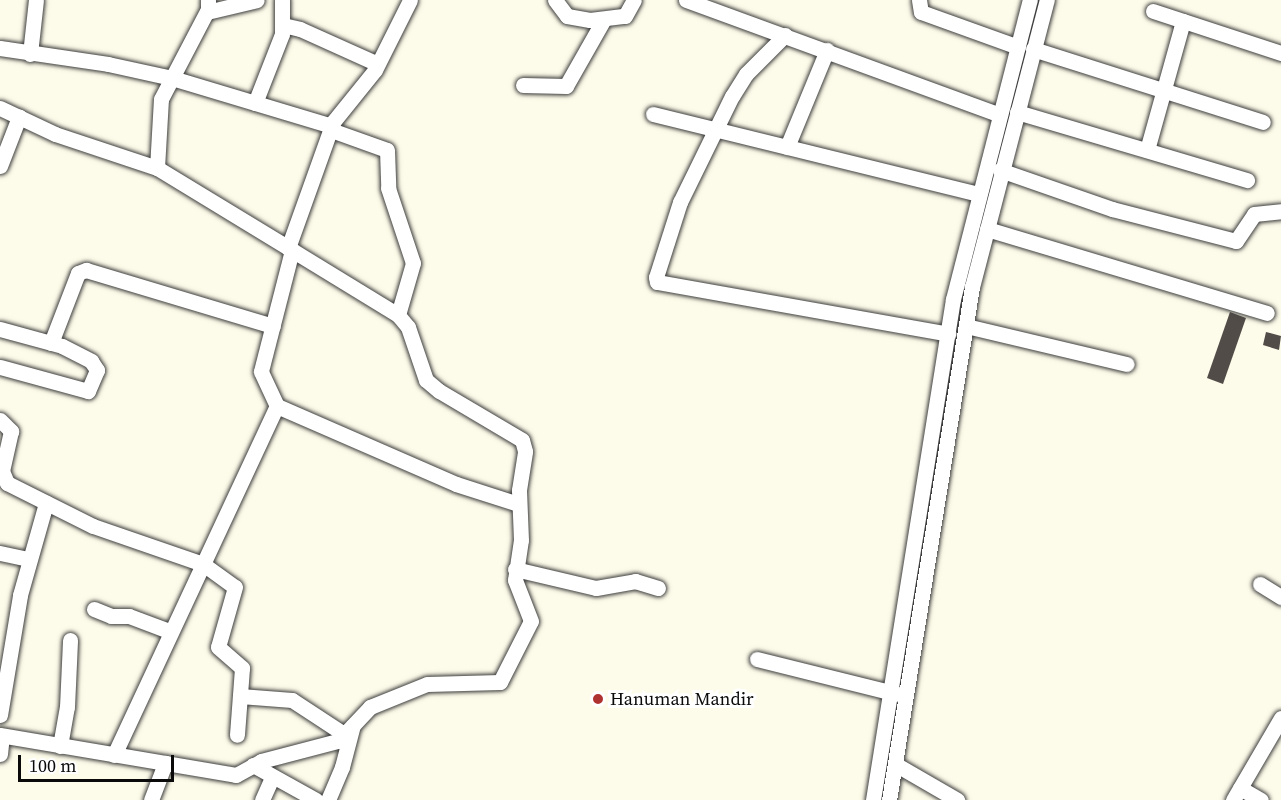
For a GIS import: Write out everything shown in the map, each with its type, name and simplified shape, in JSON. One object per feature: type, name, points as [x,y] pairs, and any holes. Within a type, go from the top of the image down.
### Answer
[{"type":"street","points":[[30,54],[36,0]]},
{"type":"street","points":[[157,168],[161,99],[207,6],[257,0]]},
{"type":"street","points":[[255,103],[283,25],[282,0]]},
{"type":"street","points":[[410,0],[378,64],[331,128],[290,249],[261,372],[277,406],[456,484],[518,504]]},
{"type":"street","points":[[555,0],[571,17],[604,19],[625,16],[634,0]]},
{"type":"street","points":[[686,0],[1000,115]]},
{"type":"street","points":[[919,0],[921,12],[1026,48],[1263,122]]},
{"type":"street","points":[[889,800],[966,326],[1000,170],[1017,112],[1030,0]]},
{"type":"street","points":[[873,800],[948,334],[978,194],[1000,115],[1047,0]]},
{"type":"street","points":[[1153,11],[1281,53]]},
{"type":"street","points":[[523,85],[566,86],[576,75],[604,19]]},
{"type":"street","points":[[1148,150],[1183,21]]},
{"type":"street","points":[[283,25],[300,29],[378,64]]},
{"type":"street","points":[[784,35],[746,74],[716,130],[680,202],[656,277],[657,282],[948,334]]},
{"type":"street","points":[[0,48],[108,64],[172,78],[331,128],[387,150],[388,188],[413,263],[398,315]]},
{"type":"street","points":[[787,147],[827,50]]},
{"type":"street","points":[[0,108],[55,134],[157,168],[398,315],[408,327],[426,380],[439,391],[522,440],[525,451],[518,504],[521,540],[515,580],[531,621],[500,682],[427,684],[370,707],[338,741],[253,765],[236,775],[1,736],[0,754]]},
{"type":"street","points":[[1017,112],[1247,180]]},
{"type":"street","points":[[653,114],[978,194]]},
{"type":"street","points":[[0,166],[19,117]]},
{"type":"street","points":[[1000,170],[1112,209],[1236,242],[1254,214],[1281,211]]},
{"type":"street","points":[[987,229],[1267,313]]},
{"type":"street","points":[[51,343],[78,273],[86,270],[273,326]]},
{"type":"street","points":[[966,326],[1126,364]]},
{"type":"street","points":[[0,329],[51,343],[96,366],[91,390],[83,391],[0,367]]},
{"type":"street","points":[[114,755],[169,631],[277,406]]},
{"type":"street","points":[[0,420],[11,431],[3,478],[46,503],[93,526],[203,564],[236,589],[218,647],[241,664],[237,735]]},
{"type":"street","points":[[0,715],[29,559],[46,503]]},
{"type":"street","points":[[0,553],[29,559]]},
{"type":"street","points":[[515,569],[596,588],[635,581],[658,588]]},
{"type":"street","points":[[1260,584],[1281,597]]},
{"type":"street","points":[[905,599],[922,602]]},
{"type":"street","points":[[94,609],[111,616],[129,616],[169,631]]},
{"type":"street","points":[[60,746],[67,707],[70,640]]},
{"type":"street","points":[[757,659],[906,696]]},
{"type":"street","points":[[240,696],[292,700],[348,730]]},
{"type":"street","points":[[1261,800],[1236,794],[1281,718]]},
{"type":"street","points":[[328,800],[342,767],[348,730]]},
{"type":"street","points":[[151,800],[165,763]]},
{"type":"street","points":[[895,764],[957,800]]},
{"type":"street","points":[[253,765],[272,778],[316,800]]},
{"type":"street","points":[[262,800],[272,778]]},
{"type":"building","points":[[1230,312],[1246,318],[1223,384],[1207,378]]},
{"type":"building","points":[[1266,332],[1281,336],[1279,350],[1263,345]]},
{"type":"place","name":"Hanuman Mandir","points":[[598,699]]}]
